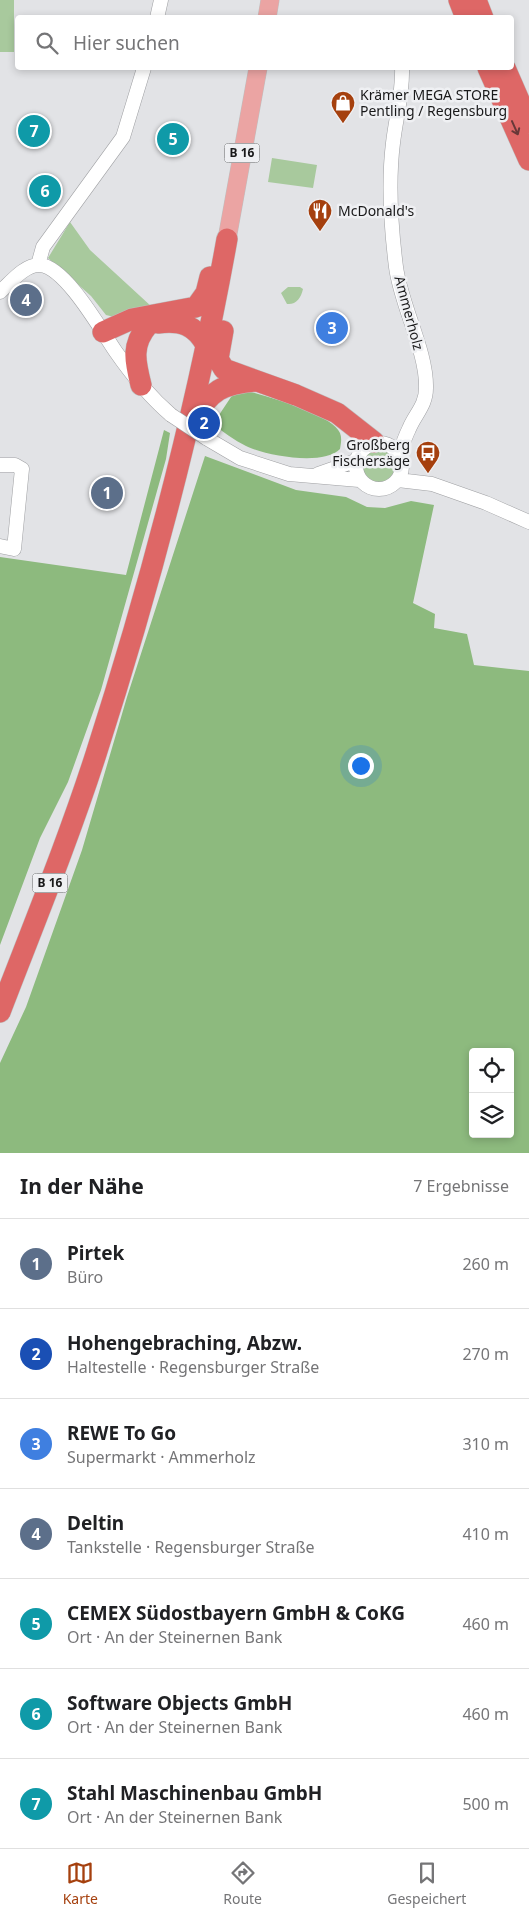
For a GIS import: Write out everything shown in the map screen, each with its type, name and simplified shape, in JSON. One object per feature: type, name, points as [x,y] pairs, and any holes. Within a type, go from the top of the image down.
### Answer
[{"type":"highway","points":[[459,0],[465,15]]},
{"type":"highway","points":[[476,0],[482,15]]},
{"type":"highway","points":[[489,70],[529,160]]},
{"type":"highway","points":[[506,70],[529,123]]},
{"type":"highway","points":[[106,337],[132,319],[196,306],[206,294],[215,253],[227,240]]},
{"type":"highway","name":"B 16","points":[[0,1012],[64,846],[96,754],[145,587],[195,438],[206,345],[227,240]]},
{"type":"highway","points":[[220,273],[228,303],[218,359],[219,364],[255,381],[296,395],[346,418],[369,449]]},
{"type":"highway","points":[[106,337],[160,322],[187,325],[199,333],[206,345]]},
{"type":"highway","points":[[141,385],[134,360],[134,349],[141,333],[148,325]]},
{"type":"highway","points":[[195,438],[209,396],[222,387],[235,383],[255,381]]},
{"type":"main road","points":[[268,15],[270,0]]},
{"type":"main road","name":"B 16","points":[[227,240],[258,70]]},
{"type":"street","points":[[158,15],[161,0]]},
{"type":"street","points":[[38,265],[43,247],[123,137],[143,70]]},
{"type":"street","name":"Ammerholz","points":[[398,70],[391,202],[396,269],[405,308],[425,374],[426,388],[424,405],[409,428],[400,457]]},
{"type":"street","points":[[0,292],[27,268],[38,265],[47,267],[82,298],[106,337],[141,385],[195,438],[240,458],[289,474],[359,480]]},
{"type":"street","name":"Ammerholz","points":[[313,476],[409,428]]},
{"type":"street","points":[[400,457],[401,474],[398,480],[386,488],[378,489],[364,485],[356,474],[369,449],[400,457],[430,484]]},
{"type":"street","points":[[0,465],[15,465],[22,469],[14,549],[0,546]]},
{"type":"street","points":[[398,480],[430,484],[486,503],[529,522]]},
{"type":"green space","points":[[0,0],[14,0],[14,52],[0,52]]},
{"type":"green space","points":[[272,158],[317,165],[313,188],[268,182]]},
{"type":"green space","points":[[70,222],[90,250],[152,307],[114,317],[106,315],[91,296],[48,258]]},
{"type":"green space","points":[[288,287],[300,287],[303,289],[298,300],[290,304],[287,304],[281,293]]},
{"type":"green space","points":[[237,388],[293,405],[323,418],[340,433],[340,449],[332,454],[321,457],[294,458],[255,450],[237,441],[213,424]]},
{"type":"green space","points":[[164,430],[170,433],[166,459],[101,690],[68,782],[40,838],[0,945],[0,557],[126,575]]},
{"type":"green space","points":[[379,447],[386,448],[392,452],[396,458],[396,472],[392,478],[386,482],[379,483],[372,482],[366,478],[362,472],[361,465],[362,458],[366,452],[372,448]]},
{"type":"green space","points":[[205,456],[296,490],[346,497],[367,507],[385,508],[411,501],[434,505],[413,603],[435,614],[434,628],[467,634],[474,665],[529,671],[529,1153],[0,1153],[0,1063],[26,1007],[82,850],[127,697]]},
{"type":"place","name":"Krämer MEGA STORE Pentling / Regensburg","points":[[343,124]]},
{"type":"place","name":"Stahl Maschinenbau GmbH","points":[[34,131]]},
{"type":"place","name":"CEMEX Südostbayern GmbH & CoKG","points":[[173,139]]},
{"type":"place","name":"Software Objects GmbH","points":[[45,191]]},
{"type":"place","name":"McDonald's","points":[[320,232]]},
{"type":"place","name":"Deltin","points":[[26,300]]},
{"type":"place","name":"REWE To Go","points":[[332,328]]},
{"type":"place","name":"Hohengebraching, Abzw.","points":[[204,423]]},
{"type":"place","name":"Großberg Fischersäge","points":[[428,474]]},
{"type":"place","name":"Pirtek","points":[[107,493]]}]
